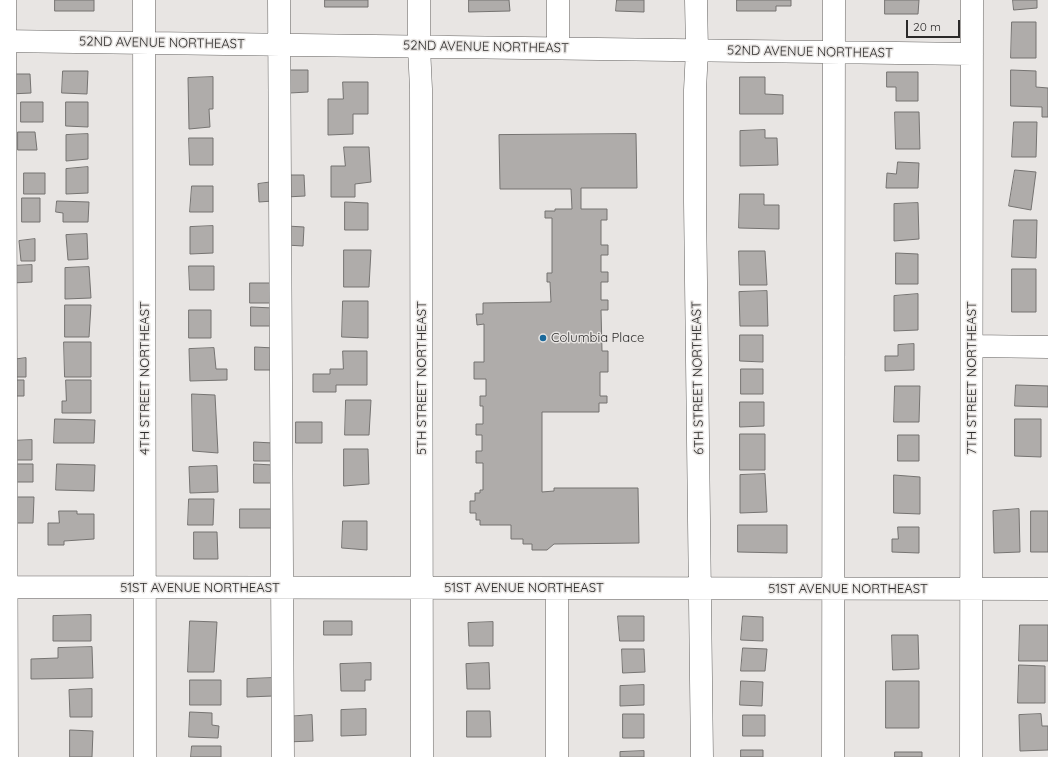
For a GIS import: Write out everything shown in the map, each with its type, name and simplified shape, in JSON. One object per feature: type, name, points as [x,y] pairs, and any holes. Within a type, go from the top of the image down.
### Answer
[{"type":"street","points":[[5,0],[3,41],[3,587],[7,757]]},
{"type":"street","name":"4TH STREET NORTHEAST","points":[[144,0],[145,757]]},
{"type":"street","points":[[279,0],[283,757]]},
{"type":"street","name":"5TH STREET NORTHEAST","points":[[419,0],[421,89],[422,757]]},
{"type":"street","points":[[558,0],[558,48]]},
{"type":"street","name":"6TH STREET NORTHEAST","points":[[696,0],[697,50],[695,90],[695,195],[702,757]]},
{"type":"street","points":[[833,757],[834,0]]},
{"type":"street","name":"7TH STREET NORTHEAST","points":[[971,757],[972,0]]},
{"type":"street","name":"52ND AVENUE NORTHEAST","points":[[3,41],[972,54]]},
{"type":"street","points":[[972,346],[1048,347]]},
{"type":"street","name":"51ST AVENUE NORTHEAST","points":[[3,587],[1048,589]]},
{"type":"street","points":[[557,588],[557,757]]},
{"type":"building","points":[[55,0],[94,0],[94,11],[55,11]]},
{"type":"building","points":[[325,0],[368,0],[368,7],[325,7]]},
{"type":"building","points":[[469,0],[509,0],[510,11],[469,12]]},
{"type":"building","points":[[617,0],[644,0],[644,12],[616,11]]},
{"type":"building","points":[[737,0],[791,0],[791,6],[776,6],[776,11],[737,11]]},
{"type":"building","points":[[885,0],[919,0],[918,14],[885,14]]},
{"type":"building","points":[[1013,0],[1037,0],[1037,8],[1014,10]]},
{"type":"building","points":[[1012,22],[1036,22],[1036,58],[1011,58]]},
{"type":"building","points":[[289,70],[308,70],[308,92],[290,93]]},
{"type":"building","points":[[1011,70],[1036,71],[1036,87],[1048,88],[1048,117],[1042,117],[1042,107],[1011,106]]},
{"type":"building","points":[[63,71],[88,71],[87,94],[62,93]]},
{"type":"building","points":[[887,72],[918,72],[918,101],[896,101],[896,87],[887,87]]},
{"type":"building","points":[[9,74],[30,74],[31,93],[10,94]]},
{"type":"building","points":[[213,77],[213,109],[209,109],[210,127],[189,129],[188,78]]},
{"type":"building","points":[[740,77],[765,77],[765,94],[783,95],[783,114],[740,114]]},
{"type":"building","points":[[343,82],[368,82],[368,114],[353,114],[353,134],[328,135],[328,99],[343,99]]},
{"type":"building","points":[[21,102],[43,102],[43,122],[21,122]]},
{"type":"building","points":[[66,102],[88,102],[88,127],[66,126]]},
{"type":"building","points":[[895,112],[919,112],[920,149],[896,149]]},
{"type":"building","points":[[1014,122],[1037,122],[1036,157],[1012,157]]},
{"type":"building","points":[[765,130],[765,138],[777,138],[778,165],[740,166],[740,131]]},
{"type":"building","points":[[18,132],[35,132],[37,150],[18,150]]},
{"type":"building","points":[[88,134],[88,159],[66,161],[66,135]]},
{"type":"building","name":"Columbia Place","points":[[636,134],[637,188],[581,188],[581,209],[607,209],[607,220],[601,220],[601,245],[608,245],[608,255],[601,255],[601,272],[608,272],[608,282],[601,282],[601,300],[608,300],[608,310],[601,310],[602,351],[608,351],[608,372],[600,372],[600,396],[607,396],[607,403],[599,403],[599,412],[542,412],[542,492],[554,491],[554,488],[638,488],[639,543],[554,544],[547,550],[532,550],[532,544],[523,544],[523,539],[511,539],[511,525],[480,525],[480,520],[476,520],[476,513],[470,513],[470,501],[475,501],[475,493],[480,493],[480,490],[483,490],[483,463],[476,463],[476,451],[482,451],[482,435],[476,435],[476,424],[483,424],[483,406],[480,406],[480,396],[486,396],[486,379],[474,379],[474,362],[484,362],[484,324],[477,325],[476,314],[483,314],[483,303],[551,302],[550,282],[547,282],[547,273],[552,273],[552,218],[545,218],[545,211],[555,211],[555,209],[572,209],[571,189],[500,189],[499,135]]},
{"type":"building","points":[[189,138],[213,138],[213,165],[190,165]]},
{"type":"building","points":[[344,147],[369,147],[371,182],[355,184],[355,197],[331,197],[331,166],[345,166]]},
{"type":"building","points":[[898,162],[919,163],[918,188],[886,188],[887,173],[896,174]]},
{"type":"building","points":[[88,167],[88,193],[66,194],[66,169]]},
{"type":"building","points":[[1015,170],[1036,172],[1031,210],[1009,206]]},
{"type":"building","points":[[24,173],[45,173],[45,194],[24,194]]},
{"type":"building","points":[[286,175],[304,175],[305,196],[286,197]]},
{"type":"building","points":[[273,182],[273,201],[259,202],[258,184]]},
{"type":"building","points":[[192,186],[213,186],[213,212],[190,212]]},
{"type":"building","points":[[740,194],[764,194],[764,205],[779,205],[779,229],[739,228]]},
{"type":"building","points":[[22,198],[40,198],[40,222],[22,222]]},
{"type":"building","points":[[57,201],[89,202],[88,222],[63,222],[63,213],[56,212]]},
{"type":"building","points":[[345,202],[368,203],[368,230],[345,230]]},
{"type":"building","points":[[918,203],[919,239],[894,241],[894,204]]},
{"type":"building","points":[[1014,220],[1037,220],[1036,258],[1012,257]]},
{"type":"building","points":[[213,226],[213,253],[190,254],[190,227]]},
{"type":"building","points":[[287,226],[304,227],[303,246],[286,245]]},
{"type":"building","points":[[87,234],[88,259],[68,260],[66,235]]},
{"type":"building","points":[[35,239],[35,261],[21,261],[19,241]]},
{"type":"building","points":[[344,250],[371,250],[369,287],[344,287]]},
{"type":"building","points":[[739,251],[765,251],[767,285],[740,285]]},
{"type":"building","points":[[896,253],[918,254],[918,284],[896,284]]},
{"type":"building","points":[[32,265],[32,282],[12,283],[11,266]]},
{"type":"building","points":[[189,266],[214,266],[214,290],[190,290]]},
{"type":"building","points":[[89,267],[91,298],[65,299],[65,268]]},
{"type":"building","points":[[1012,269],[1036,269],[1036,312],[1012,312]]},
{"type":"building","points":[[250,283],[273,283],[273,303],[250,303]]},
{"type":"building","points":[[767,291],[768,326],[740,326],[739,292]]},
{"type":"building","points":[[918,294],[918,330],[894,331],[894,296]]},
{"type":"building","points":[[343,301],[368,301],[368,338],[342,337]]},
{"type":"building","points":[[65,305],[91,305],[89,337],[65,337]]},
{"type":"building","points":[[251,307],[273,308],[273,326],[251,326]]},
{"type":"building","points":[[189,310],[211,310],[211,338],[189,338]]},
{"type":"building","points":[[740,335],[763,335],[763,362],[740,361]]},
{"type":"building","points":[[64,342],[91,342],[91,377],[65,377]]},
{"type":"building","points":[[914,344],[914,370],[885,371],[885,356],[898,356],[898,345]]},
{"type":"building","points":[[255,347],[274,348],[274,370],[255,370]]},
{"type":"building","points":[[214,348],[216,369],[227,369],[227,380],[190,381],[189,349]]},
{"type":"building","points":[[343,351],[367,351],[367,385],[336,385],[336,392],[313,392],[313,374],[330,374],[330,369],[343,369]]},
{"type":"building","points":[[26,358],[26,377],[11,377],[11,360]]},
{"type":"building","points":[[741,369],[763,369],[763,394],[741,394]]},
{"type":"building","points":[[10,380],[24,380],[24,396],[10,396]]},
{"type":"building","points":[[66,380],[91,380],[91,413],[62,413],[62,401],[66,401]]},
{"type":"building","points":[[1016,385],[1048,386],[1048,407],[1015,406]]},
{"type":"building","points":[[895,386],[920,386],[919,422],[894,422]]},
{"type":"building","points":[[192,394],[215,395],[218,453],[193,451]]},
{"type":"building","points":[[346,400],[371,400],[369,435],[345,435]]},
{"type":"building","points":[[740,402],[764,402],[764,426],[740,427]]},
{"type":"building","points":[[55,419],[95,420],[94,443],[54,443]]},
{"type":"building","points":[[1015,419],[1041,419],[1041,457],[1015,456]]},
{"type":"building","points":[[296,422],[322,422],[322,443],[296,443]]},
{"type":"building","points":[[740,434],[765,434],[765,470],[740,470]]},
{"type":"building","points":[[898,435],[919,435],[919,461],[898,461]]},
{"type":"building","points":[[32,440],[32,460],[11,460],[10,441]]},
{"type":"building","points":[[254,442],[273,443],[273,461],[254,461]]},
{"type":"building","points":[[344,449],[368,449],[369,484],[344,486]]},
{"type":"building","points":[[10,464],[33,464],[33,482],[10,482]]},
{"type":"building","points":[[57,464],[95,465],[94,491],[56,490]]},
{"type":"building","points":[[254,464],[273,465],[273,483],[254,483]]},
{"type":"building","points":[[217,466],[218,492],[190,493],[189,467]]},
{"type":"building","points":[[765,474],[767,512],[740,513],[740,475]]},
{"type":"building","points":[[894,475],[920,477],[920,514],[894,513]]},
{"type":"building","points":[[10,497],[34,497],[33,523],[10,523]]},
{"type":"building","points":[[189,499],[214,499],[213,525],[188,525]]},
{"type":"building","points":[[240,509],[274,509],[274,528],[240,528]]},
{"type":"building","points":[[1019,509],[1020,552],[994,553],[993,511]]},
{"type":"building","points":[[59,511],[77,511],[77,514],[94,514],[94,539],[64,541],[64,545],[48,545],[48,523],[59,523]]},
{"type":"building","points":[[1031,511],[1048,511],[1048,552],[1031,552]]},
{"type":"building","points":[[343,521],[367,521],[367,550],[342,548]]},
{"type":"building","points":[[738,525],[787,525],[787,553],[738,552]]},
{"type":"building","points":[[898,527],[919,527],[919,553],[892,552],[892,539],[898,539]]},
{"type":"building","points":[[194,532],[217,532],[218,559],[194,559]]},
{"type":"building","points":[[91,615],[91,641],[53,641],[53,616]]},
{"type":"building","points":[[618,616],[644,616],[644,641],[620,641]]},
{"type":"building","points":[[743,616],[763,617],[763,641],[741,640]]},
{"type":"building","points":[[190,621],[217,622],[214,672],[188,672]]},
{"type":"building","points":[[324,621],[352,621],[352,635],[324,635]]},
{"type":"building","points":[[493,622],[493,646],[469,646],[468,623]]},
{"type":"building","points":[[1020,625],[1048,625],[1048,661],[1019,661]]},
{"type":"building","points":[[892,635],[918,635],[919,669],[893,670]]},
{"type":"building","points":[[92,647],[93,678],[31,679],[31,659],[58,658],[58,648]]},
{"type":"building","points":[[743,648],[767,649],[765,671],[741,671]]},
{"type":"building","points":[[622,649],[644,649],[645,672],[623,673]]},
{"type":"building","points":[[371,663],[371,680],[365,680],[365,691],[341,691],[340,664]]},
{"type":"building","points":[[489,663],[490,689],[467,689],[466,664]]},
{"type":"building","points":[[1019,665],[1045,666],[1045,703],[1018,703]]},
{"type":"building","points":[[273,678],[273,696],[247,697],[247,679]]},
{"type":"building","points":[[190,680],[221,680],[221,705],[190,705]]},
{"type":"building","points":[[741,681],[763,682],[762,706],[740,705]]},
{"type":"building","points":[[886,681],[919,681],[919,728],[886,728]]},
{"type":"building","points":[[644,685],[644,705],[620,706],[620,686]]},
{"type":"building","points":[[92,689],[92,717],[70,717],[69,690]]},
{"type":"building","points":[[366,709],[366,735],[341,736],[341,710]]},
{"type":"building","points":[[467,711],[490,711],[491,737],[467,737]]},
{"type":"building","points":[[190,712],[212,713],[212,725],[219,726],[218,738],[189,737]]},
{"type":"building","points":[[623,714],[644,714],[644,738],[623,738]]},
{"type":"building","points":[[1041,714],[1042,726],[1048,726],[1048,750],[1020,751],[1019,715]]},
{"type":"building","points":[[312,715],[313,741],[286,742],[285,717]]},
{"type":"building","points":[[743,715],[765,715],[765,736],[743,736]]},
{"type":"building","points":[[70,730],[93,731],[92,757],[70,757]]},
{"type":"building","points":[[192,746],[221,746],[221,757],[191,757]]},
{"type":"building","points":[[741,750],[763,750],[763,757],[741,757]]},
{"type":"building","points":[[644,751],[644,757],[620,757],[620,752]]},
{"type":"building","points":[[895,752],[922,752],[922,757],[895,757]]},
{"type":"place","name":"Columbia Place","points":[[543,338]]}]
